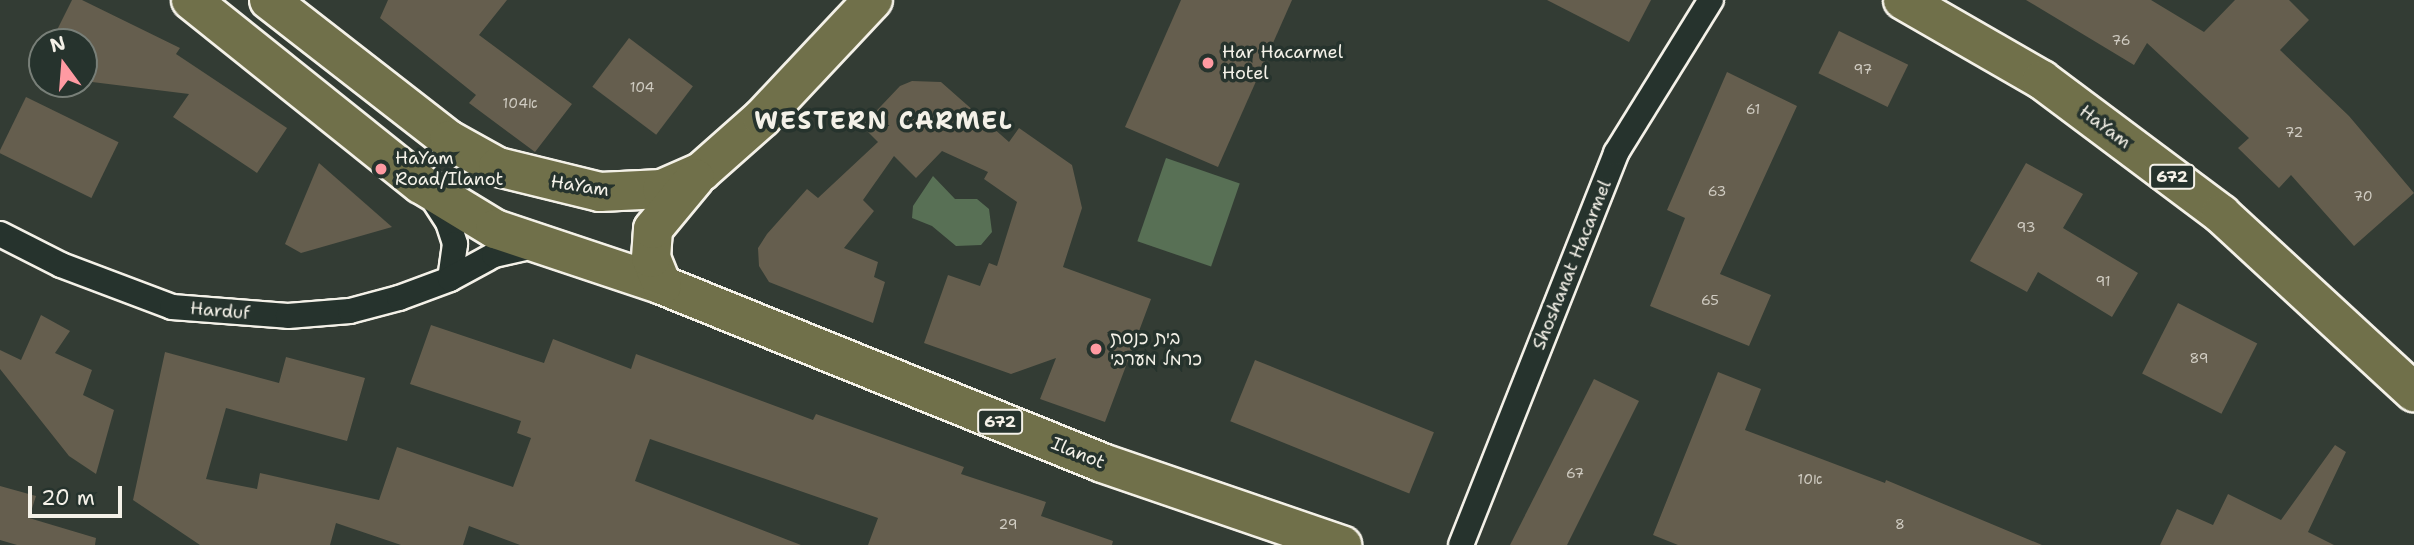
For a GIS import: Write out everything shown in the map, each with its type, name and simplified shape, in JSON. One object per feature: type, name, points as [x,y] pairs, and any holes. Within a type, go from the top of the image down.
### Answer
[{"type":"main road","name":"672","points":[[191,0],[421,184],[495,229],[662,285]]},
{"type":"main road","name":"HaYam","points":[[269,0],[449,140],[498,167],[600,192],[662,189],[701,172],[762,118],[873,0]]},
{"type":"main road","name":"HaYam","points":[[1903,0],[2042,80],[2221,214],[2414,392]]},
{"type":"main road","points":[[662,285],[652,258],[653,229],[666,207],[701,172]]},
{"type":"main road","name":"Ilanot","points":[[662,285],[1102,463],[1342,545]]},
{"type":"street","name":"Shoshanat Hacarmel","points":[[1461,545],[1616,153],[1711,0]]},
{"type":"street","points":[[421,184],[452,233],[455,260],[450,279]]},
{"type":"street","name":"Harduf","points":[[0,234],[61,265],[172,307],[288,316],[350,311],[450,279],[512,249],[550,246]]},
{"type":"green space","points":[[1166,158],[1240,183],[1211,267],[1137,241]]},
{"type":"green space","points":[[933,176],[955,199],[977,199],[989,209],[992,232],[981,245],[956,246],[932,226],[912,218],[913,206]]},
{"type":"building","points":[[72,0],[82,0],[180,48],[176,54],[287,128],[257,173],[173,117],[189,94],[98,83],[98,28],[58,28]]},
{"type":"building","points":[[388,0],[507,0],[479,35],[572,104],[535,152],[469,103],[476,95],[380,18]]},
{"type":"building","name":"Har Hacarmel Hotel","points":[[1181,0],[1292,0],[1218,167],[1125,127]]},
{"type":"building","points":[[1547,0],[1651,0],[1629,42]]},
{"type":"building","points":[[2026,0],[2151,0],[2204,32],[2235,0],[2289,0],[2309,20],[2280,50],[2349,116],[2414,193],[2354,246],[2291,175],[2279,188],[2238,148],[2249,138],[2147,43],[2134,65]]},
{"type":"building","points":[[1839,31],[1908,65],[1888,107],[1818,73]]},
{"type":"building","points":[[629,38],[693,86],[656,135],[592,87]]},
{"type":"building","points":[[1727,72],[1797,106],[1720,274],[1771,295],[1749,346],[1650,306],[1685,218],[1667,210]]},
{"type":"building","points":[[912,81],[941,82],[1009,142],[1019,128],[1072,165],[1082,208],[1063,267],[1151,299],[1105,422],[1040,399],[1056,358],[1011,374],[924,343],[948,275],[980,286],[989,263],[997,266],[1017,202],[984,179],[988,172],[942,151],[916,178],[894,156],[863,200],[874,211],[844,248],[878,262],[874,277],[885,282],[873,323],[769,282],[759,266],[758,248],[767,234],[807,189],[818,198],[878,142],[862,126],[900,86]]},
{"type":"building","points":[[26,97],[119,142],[91,198],[0,153]]},
{"type":"building","points":[[319,163],[392,227],[301,253],[285,244]]},
{"type":"building","points":[[2026,163],[2083,194],[2063,228],[2138,273],[2112,317],[2038,272],[2027,292],[1970,261]]},
{"type":"building","points":[[2178,303],[2257,343],[2221,414],[2142,373]]},
{"type":"building","points":[[41,315],[70,331],[55,353],[92,370],[83,395],[114,410],[96,474],[69,456],[0,369],[0,350],[21,360]]},
{"type":"building","points":[[431,325],[544,363],[553,339],[631,369],[636,354],[813,420],[816,414],[964,467],[961,474],[1046,502],[1041,516],[1113,541],[1112,545],[868,545],[878,518],[650,439],[635,481],[801,545],[520,545],[469,526],[463,545],[401,545],[336,523],[330,545],[200,545],[133,500],[165,352],[279,383],[286,357],[365,378],[347,441],[226,408],[206,479],[257,489],[260,473],[379,500],[397,447],[513,487],[531,438],[517,433],[521,421],[410,384]]},
{"type":"building","points":[[1255,360],[1434,432],[1409,493],[1230,421]]},
{"type":"building","points":[[1718,372],[1761,389],[1745,430],[1885,483],[1886,480],[2042,545],[1678,545],[1653,535]]},
{"type":"building","points":[[1594,379],[1639,401],[1567,545],[1510,545]]},
{"type":"building","points":[[2335,445],[2346,452],[2308,532],[2334,545],[2160,545],[2177,509],[2213,525],[2228,494],[2281,520]]},
{"type":"building","points":[[0,486],[36,496],[29,518],[96,538],[95,545],[17,545],[0,540]]},
{"type":"place","name":"Har Hacarmel Hotel","points":[[1208,63]]},
{"type":"place","name":"HaYam Road/Ilanot","points":[[381,169]]},
{"type":"place","name":"בית כנסת כרמל מערבי","points":[[1096,349]]},
{"type":"district","name":"WESTERN CARMEL","points":[[884,122]]}]
